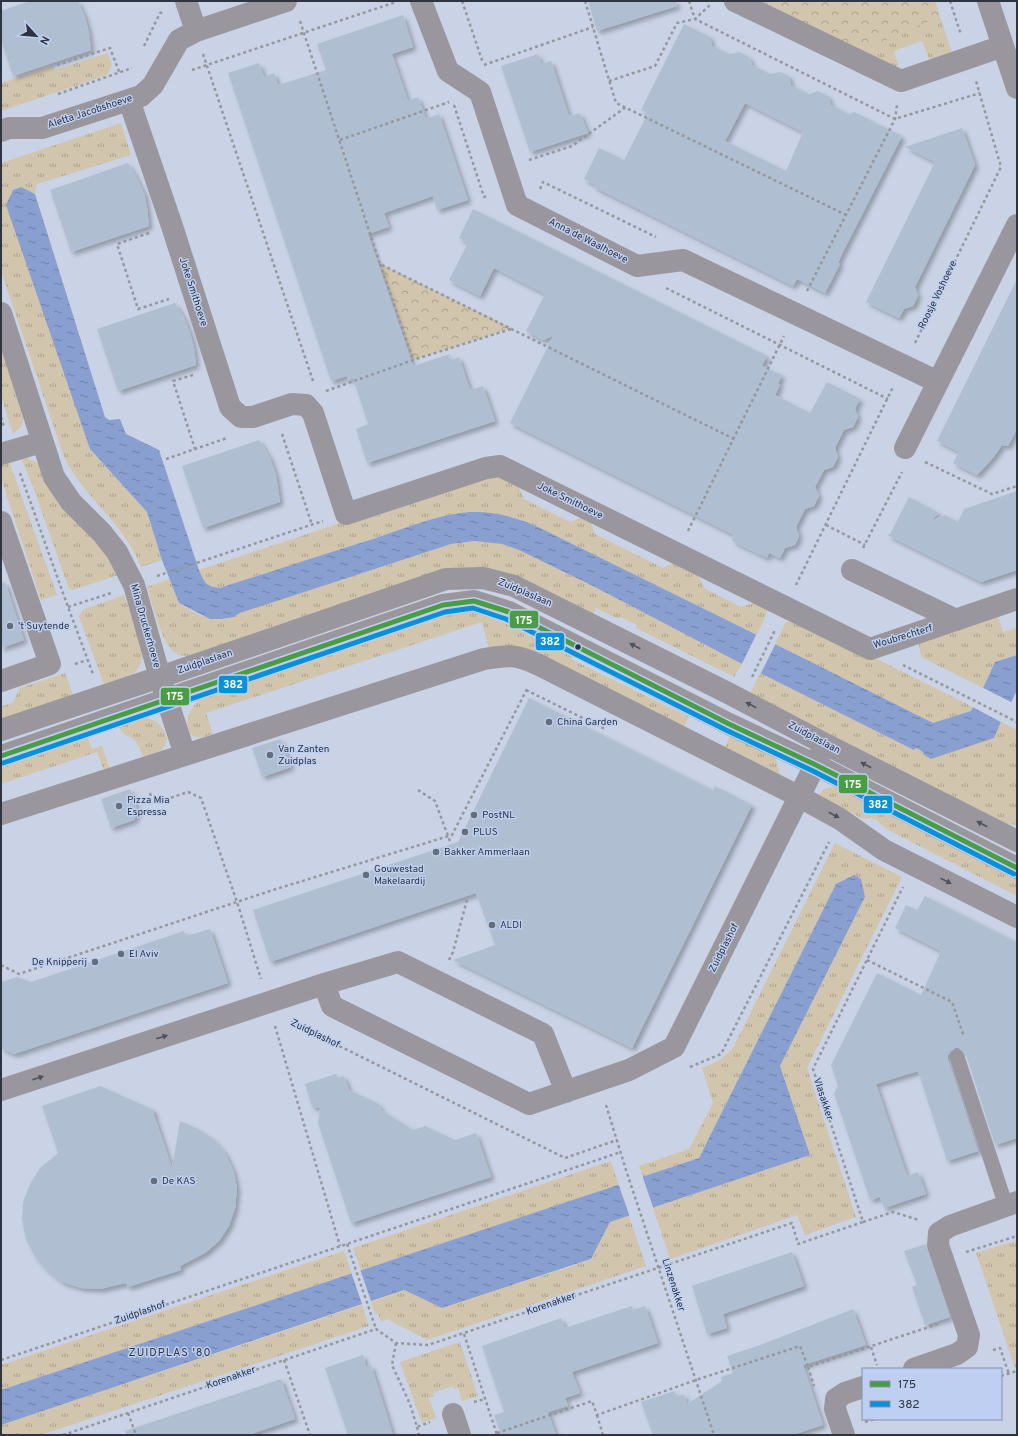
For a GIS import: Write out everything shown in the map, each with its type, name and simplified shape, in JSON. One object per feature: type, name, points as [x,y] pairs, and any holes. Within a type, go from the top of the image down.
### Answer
[{"type":"street","name":"Aletta Jacobshoeve","points":[[1,131],[9,128],[42,128],[141,96],[154,85],[179,40],[196,31],[286,1]]},
{"type":"street","name":"Anna de Waalhoeve","points":[[421,1],[448,71],[480,92],[517,205],[637,266],[683,260],[938,382]]},
{"type":"street","points":[[735,1],[901,81],[1003,46]]},
{"type":"street","points":[[988,1],[1017,88]]},
{"type":"street","points":[[186,3],[196,31]]},
{"type":"street","name":"Joke Smithoeve","points":[[129,100],[172,226],[230,407],[241,416]]},
{"type":"street","points":[[908,451],[938,382],[1016,231]]},
{"type":"street","name":"Mina Druckerhoeve","points":[[1,313],[54,477],[71,502],[102,532],[117,552],[134,585],[166,700],[185,755]]},
{"type":"street","points":[[241,416],[253,417],[292,404],[312,400],[313,414],[346,514]]},
{"type":"street","points":[[6,452],[42,442]]},
{"type":"street","name":"Joke Smithoeve","points":[[346,514],[486,468],[500,466],[785,607]]},
{"type":"street","points":[[1,522],[50,664],[1,681]]},
{"type":"street","name":"Woubrechterf","points":[[852,570],[956,620]]},
{"type":"street","name":"Zuidplaslaan","points":[[1,730],[446,579],[483,578],[514,586],[734,696],[825,744],[1017,841]]},
{"type":"street","name":"Woubrechterf","points":[[785,607],[870,648],[1017,599]]},
{"type":"street","points":[[1,756],[443,605],[474,601],[509,612],[729,724],[816,765],[1017,868]]},
{"type":"street","points":[[1,814],[484,659],[509,655],[524,658],[539,665],[800,797],[840,819],[884,850],[1017,916]]},
{"type":"street","name":"Zuidplashof","points":[[324,984],[332,1006],[529,1104],[629,1070],[674,1047],[816,765],[825,744]]},
{"type":"street","points":[[1,1090],[271,1011],[324,984],[398,962],[543,1034],[566,1092]]},
{"type":"street","points":[[917,1368],[957,1354],[967,1347],[968,1335],[938,1246],[939,1234],[950,1226],[1011,1204]]},
{"type":"street","points":[[844,1435],[835,1409],[836,1399],[845,1393],[862,1387]]},
{"type":"street","points":[[453,1414],[460,1435]]},
{"type":"lane","points":[[957,1057],[1011,1204]]},
{"type":"path","points":[[400,1],[207,65],[312,400],[413,360],[512,328]]},
{"type":"path","points":[[340,140],[452,101],[475,89],[484,65],[462,1]]},
{"type":"path","points":[[584,1],[616,103],[846,215]]},
{"type":"path","points":[[689,1],[695,19]]},
{"type":"path","points":[[609,81],[655,66],[677,23],[695,19],[715,1]]},
{"type":"path","name":"Roosje Voshoeve","points":[[785,607],[1001,167],[969,58],[950,1]]},
{"type":"path","points":[[144,47],[160,13],[186,3]]},
{"type":"path","points":[[300,20],[413,360]]},
{"type":"path","points":[[484,65],[593,27]]},
{"type":"path","points":[[57,65],[110,48],[129,100]]},
{"type":"path","points":[[54,96],[134,68]]},
{"type":"path","points":[[505,168],[572,146],[626,107]]},
{"type":"path","points":[[172,226],[117,244],[138,309],[192,292]]},
{"type":"path","points":[[380,264],[512,328],[734,440]]},
{"type":"path","points":[[195,449],[173,381],[217,368]]},
{"type":"path","points":[[274,410],[312,525]]},
{"type":"path","points":[[166,459],[237,434],[241,416]]},
{"type":"path","points":[[1,417],[6,452],[102,696]]},
{"type":"path","points":[[852,570],[908,451],[992,494],[1017,486]]},
{"type":"path","points":[[154,577],[346,514]]},
{"type":"path","points":[[826,525],[865,545]]},
{"type":"path","points":[[750,682],[775,631]]},
{"type":"path","points":[[870,648],[1017,722]]},
{"type":"path","points":[[1,965],[19,974],[237,902],[452,835],[539,665]]},
{"type":"path","points":[[142,769],[151,796],[164,800],[188,792],[201,798],[258,967],[340,1246]]},
{"type":"path","points":[[418,790],[435,801],[451,844]]},
{"type":"path","name":"Vlasakker","points":[[863,1222],[813,1069],[914,865]]},
{"type":"path","points":[[436,981],[453,952],[468,896]]},
{"type":"path","points":[[867,960],[952,1002],[968,1047],[957,1057]]},
{"type":"path","name":"Zuidplashof","points":[[286,1020],[565,1158],[617,1140]]},
{"type":"path","name":"Linzenakker","points":[[617,1140],[714,1435]]},
{"type":"path","name":"Zuidplashof","points":[[1,1360],[621,1152]]},
{"type":"path","points":[[659,1268],[792,1224],[798,1244],[893,1212],[919,1220],[939,1234]]},
{"type":"path","points":[[943,1260],[1017,1236]]},
{"type":"path","points":[[347,1244],[376,1329]]},
{"type":"path","name":"Korenakker","points":[[63,1435],[376,1329],[396,1343],[428,1346],[659,1268]]},
{"type":"path","points":[[596,1415],[800,1346],[808,1368],[962,1316]]},
{"type":"path","points":[[464,1334],[497,1434],[592,1401],[603,1435]]},
{"type":"path","points":[[396,1343],[392,1365],[410,1404],[419,1435]]},
{"type":"path","points":[[871,1347],[878,1368]]},
{"type":"path","points":[[284,1360],[310,1435]]},
{"type":"path","points":[[1002,1376],[1017,1371]]},
{"type":"path","points":[[128,1413],[136,1435]]},
{"type":"path","points":[[417,1427],[453,1414]]},
{"type":"green space","points":[[761,1],[935,1],[952,53],[930,61],[922,41],[894,51],[900,71]]},
{"type":"green space","points":[[761,1],[935,1],[940,16],[861,51]]},
{"type":"green space","points":[[108,53],[112,65],[107,75],[1,111],[1,83],[53,66],[55,70]]},
{"type":"green space","points":[[121,123],[131,155],[37,184],[35,194],[20,187],[13,190],[90,449],[147,512],[162,560],[141,567],[125,537],[72,472],[64,457],[1,271],[1,163]]},
{"type":"green space","points":[[380,264],[512,328],[413,360]]},
{"type":"green space","points":[[1,347],[24,417],[21,427],[13,434],[1,396]]},
{"type":"green space","points":[[21,458],[27,458],[40,464],[98,540],[118,575],[73,590],[69,589],[33,487]]},
{"type":"green space","points":[[9,461],[57,595],[41,600],[1,478],[1,463]]},
{"type":"green space","points":[[485,478],[502,478],[518,485],[524,499],[570,522],[583,517],[591,522],[595,534],[663,568],[673,563],[699,576],[704,588],[741,607],[753,603],[768,610],[757,635],[538,527],[509,516],[472,512],[456,514],[419,524],[220,588],[208,585],[199,570],[340,523],[371,518]]},
{"type":"green space","points":[[474,541],[502,544],[519,550],[595,587],[742,664],[734,677],[636,628],[637,625],[620,617],[618,619],[596,608],[592,616],[493,572],[193,657],[177,654],[170,648],[162,633],[147,587],[170,579],[179,603],[193,612],[208,618],[224,619],[451,544]]},
{"type":"green space","points":[[124,595],[142,649],[140,665],[130,676],[104,685],[79,616],[85,609]]},
{"type":"green space","points":[[464,612],[496,616],[574,653],[571,659],[689,717],[684,727],[489,649],[482,622],[206,713],[213,734],[198,737],[190,734],[187,720],[189,713],[197,702],[197,699],[448,615]]},
{"type":"green space","points":[[997,612],[1003,632],[1017,628],[1017,655],[995,662],[983,688],[921,657],[918,639]]},
{"type":"green space","points":[[786,622],[791,622],[853,647],[973,707],[971,711],[933,724],[775,644]]},
{"type":"green space","points":[[65,673],[74,697],[1,721],[1,707],[13,702],[20,688]]},
{"type":"green space","points":[[760,673],[914,750],[915,748],[924,752],[923,754],[994,738],[1001,722],[1017,730],[1017,825],[1007,824],[750,694]]},
{"type":"green space","points":[[144,718],[153,720],[159,724],[164,730],[167,738],[162,750],[144,758],[136,742],[124,734],[118,725]]},
{"type":"green space","points":[[732,732],[775,754],[780,775],[725,747]]},
{"type":"green space","points":[[87,735],[92,749],[102,746],[110,769],[104,771],[97,752],[1,784],[1,764]]},
{"type":"green space","points":[[832,787],[845,789],[1017,876],[1017,896],[888,830],[875,819],[861,818],[818,795],[824,789]]},
{"type":"green space","points":[[835,843],[902,877],[807,1068],[856,1217],[805,1235],[797,1215],[670,1259],[653,1208],[810,1155],[780,1066],[865,898],[836,884],[699,1158],[643,1177],[639,1166],[689,1149],[713,1103],[702,1068],[720,1060],[734,1046]]},
{"type":"green space","points":[[611,1161],[619,1185],[361,1271],[353,1248]]},
{"type":"green space","points":[[629,1216],[646,1266],[427,1340],[387,1319],[381,1322],[378,1313],[375,1314],[371,1302],[404,1290],[442,1308],[591,1260],[610,1222]]},
{"type":"green space","points":[[1017,1240],[1017,1368],[1015,1368],[976,1253]]},
{"type":"green space","points":[[344,1251],[352,1274],[1,1390],[1,1365]]},
{"type":"green space","points":[[362,1305],[369,1326],[41,1435],[1,1435],[1,1425]]},
{"type":"green space","points":[[460,1342],[478,1396],[462,1401],[458,1388],[454,1389],[453,1386],[433,1393],[434,1397],[429,1398],[436,1418],[422,1423],[400,1362]]},
{"type":"water","points":[[21,187],[35,194],[105,417],[109,420],[120,419],[126,434],[159,450],[199,570],[204,581],[208,585],[220,588],[423,522],[458,513],[479,512],[496,514],[521,520],[538,527],[757,635],[742,664],[595,587],[519,550],[502,544],[474,541],[451,544],[240,613],[234,617],[210,619],[179,603],[162,560],[147,512],[90,449],[6,205],[13,190]]},
{"type":"water","points":[[775,644],[933,723],[971,711],[973,707],[1001,722],[994,738],[931,759],[916,748],[914,750],[760,673]]},
{"type":"water","points":[[1017,655],[1017,690],[1011,703],[983,688],[995,662]]},
{"type":"water","points":[[854,875],[861,879],[865,897],[780,1066],[810,1155],[610,1222],[591,1259],[442,1308],[404,1290],[1,1425],[1,1390],[699,1158],[836,884]]},
{"type":"pier","points":[[757,633],[759,636],[744,665],[741,666]]},
{"type":"pier","points":[[774,643],[776,643],[760,675],[758,672]]},
{"type":"pier","points":[[981,687],[1013,704],[1010,704],[981,690]]},
{"type":"pier","points":[[972,705],[1002,720],[1003,723],[971,706]]},
{"type":"pier","points":[[642,1175],[654,1210],[630,1217],[618,1183]]},
{"type":"pier","points":[[360,1269],[372,1304],[363,1307],[351,1272]]},
{"type":"building","points":[[30,1],[78,1],[85,17],[91,50],[13,76],[1,40],[1,11]]},
{"type":"building","points":[[588,1],[676,1],[677,6],[597,31]]},
{"type":"building","points":[[403,15],[413,47],[392,54],[408,101],[418,97],[426,119],[439,114],[468,200],[437,210],[433,196],[384,213],[389,227],[368,234],[413,366],[450,354],[447,361],[459,357],[470,390],[483,386],[495,421],[367,463],[356,429],[368,424],[353,378],[348,380],[347,376],[331,381],[228,73],[259,63],[264,77],[274,73],[278,85],[326,70],[317,44]]},
{"type":"building","points":[[684,24],[710,37],[712,46],[730,54],[739,52],[749,57],[752,65],[770,74],[780,72],[789,76],[791,85],[809,94],[818,91],[828,96],[831,105],[849,114],[854,112],[902,136],[842,254],[838,263],[840,264],[825,293],[797,279],[793,286],[594,187],[595,185],[584,179],[599,148],[624,160],[648,113],[641,110]],"holes":[[[745,103],[803,132],[786,171],[725,141]]]},
{"type":"building","points":[[538,54],[541,64],[551,61],[569,116],[580,113],[588,133],[530,152],[501,66]]},
{"type":"building","points":[[962,128],[975,165],[915,287],[918,296],[913,306],[904,309],[899,318],[866,302],[935,162],[905,147]]},
{"type":"building","points":[[128,163],[144,193],[149,226],[71,252],[50,190]]},
{"type":"building","points":[[473,209],[767,356],[762,366],[782,375],[778,384],[780,385],[775,395],[810,413],[827,382],[860,399],[855,409],[858,417],[853,427],[844,430],[835,448],[838,457],[833,467],[824,470],[815,487],[819,496],[814,506],[805,509],[796,527],[799,536],[795,545],[785,548],[780,558],[769,553],[767,558],[732,541],[734,535],[510,423],[553,336],[543,340],[526,331],[545,294],[494,268],[480,296],[449,280],[468,243],[459,238]]},
{"type":"building","points":[[1017,279],[1017,429],[1008,446],[1002,445],[993,458],[977,475],[953,463],[959,452],[937,441]]},
{"type":"building","points":[[175,303],[184,318],[190,333],[196,365],[118,391],[97,329]]},
{"type":"building","points":[[259,440],[270,458],[276,475],[280,502],[203,528],[182,466]]},
{"type":"building","points":[[1017,491],[1017,570],[981,582],[887,535],[890,534],[909,497],[939,513],[932,520],[945,515],[958,522],[964,509]]},
{"type":"building","name":"'t Suytende","points":[[5,582],[24,640],[1,648],[1,583]]},
{"type":"building","points":[[529,698],[713,790],[715,786],[752,805],[632,1048],[453,960],[495,945],[476,893],[270,962],[253,910],[458,842]]},
{"type":"building","points":[[281,739],[291,767],[262,777],[252,748]]},
{"type":"building","points":[[130,789],[138,812],[134,820],[111,828],[101,799]]},
{"type":"building","points":[[925,896],[1017,942],[1017,1138],[995,1145],[966,1054],[959,1048],[955,1048],[951,1051],[948,1055],[948,1060],[978,1151],[947,1161],[918,1071],[876,1084],[907,1176],[918,1172],[926,1194],[884,1208],[880,1197],[870,1200],[834,1093],[838,1086],[831,1065],[877,973],[921,995],[941,951],[895,928],[906,905],[917,910]]},
{"type":"building","points":[[210,929],[228,983],[14,1054],[1,1048],[1,982],[17,977],[31,982],[184,931],[186,936]]},
{"type":"building","points":[[336,1074],[338,1078],[344,1076],[349,1090],[379,1104],[381,1110],[413,1130],[425,1126],[455,1140],[476,1133],[491,1177],[351,1223],[318,1123],[320,1108],[312,1107],[305,1084]]},
{"type":"building","points":[[100,1086],[154,1110],[154,1115],[172,1168],[180,1121],[198,1129],[213,1139],[225,1153],[233,1170],[237,1188],[235,1208],[229,1226],[219,1241],[205,1253],[180,1266],[181,1270],[128,1287],[126,1283],[100,1289],[81,1288],[62,1282],[47,1270],[35,1257],[26,1239],[22,1220],[23,1202],[30,1184],[40,1168],[58,1153],[42,1106]]},
{"type":"building","points":[[926,1244],[950,1317],[925,1325],[912,1287],[917,1285],[904,1251]]},
{"type":"building","points":[[792,1252],[804,1286],[723,1314],[727,1328],[707,1334],[692,1286]]},
{"type":"building","points":[[632,1306],[633,1310],[645,1306],[658,1343],[572,1372],[580,1393],[565,1398],[568,1406],[548,1412],[556,1435],[501,1435],[494,1415],[504,1412],[482,1346],[561,1318],[565,1328]]},
{"type":"building","points":[[853,1309],[866,1345],[803,1365],[823,1425],[792,1435],[653,1435],[641,1402],[674,1391],[676,1397],[684,1394],[687,1404],[722,1381],[721,1377],[733,1373],[727,1356],[763,1344]]},
{"type":"building","points":[[363,1355],[366,1367],[371,1365],[393,1435],[348,1435],[325,1368]]},
{"type":"building","points":[[281,1379],[295,1419],[248,1435],[126,1435],[125,1431]]},
{"type":"transit line","name":"175","points":[[1,756],[443,605],[474,601],[509,612],[729,724],[816,765],[1017,868]]},
{"type":"transit line","name":"382","points":[[3,763],[445,612],[473,608],[506,619],[726,730],[813,771],[1014,874]]},
{"type":"place","name":"'t Suytende","points":[[10,626]]},
{"type":"place","name":"China Garden","points":[[549,722]]},
{"type":"place","name":"Van Zanten Zuidplas","points":[[270,755]]},
{"type":"place","name":"Pizza Mia Espressa","points":[[119,806]]},
{"type":"place","name":"PostNL","points":[[474,815]]},
{"type":"place","name":"PLUS","points":[[465,832]]},
{"type":"place","name":"Bakker Ammerlaan","points":[[436,852]]},
{"type":"place","name":"Gouwestad Makelaardij","points":[[366,875]]},
{"type":"place","name":"ALDI","points":[[492,925]]},
{"type":"place","name":"El Aviv","points":[[121,954]]},
{"type":"place","name":"De Knipperij","points":[[95,962]]},
{"type":"place","name":"De KAS","points":[[154,1181]]},
{"type":"district","name":"ZUIDPLAS '80","points":[[170,1353]]}]
